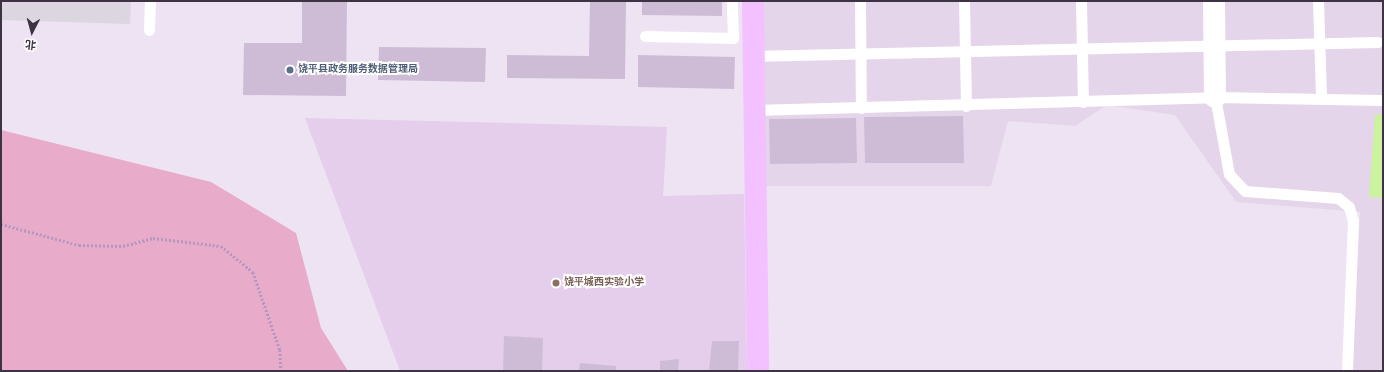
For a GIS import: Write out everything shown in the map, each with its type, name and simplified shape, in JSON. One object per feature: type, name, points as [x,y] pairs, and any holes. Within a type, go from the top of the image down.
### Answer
[{"type":"main road","points":[[753,1],[758,371]]},
{"type":"street","points":[[1214,1],[1216,97]]},
{"type":"lane","points":[[150,1],[150,30]]},
{"type":"lane","points":[[645,36],[733,38],[732,1]]},
{"type":"lane","points":[[860,1],[862,108]]},
{"type":"lane","points":[[964,1],[966,106]]},
{"type":"lane","points":[[1081,1],[1083,102]]},
{"type":"lane","points":[[1318,1],[1321,99]]},
{"type":"lane","points":[[754,56],[1378,42]]},
{"type":"lane","points":[[1216,97],[1229,174],[1245,191],[1338,198],[1349,207],[1353,221],[1347,371]]},
{"type":"lane","points":[[754,110],[966,106],[1216,97],[1383,100]]},
{"type":"path","points":[[1,224],[79,245],[123,246],[153,238],[220,246],[253,272],[280,350],[281,371]]},
{"type":"shaded area","points":[[1,1],[131,1],[130,24],[1,20]]},
{"type":"shaded area","points":[[763,1],[1383,1],[1383,371],[1352,371],[1360,212],[1236,202],[1175,115],[1107,105],[1075,126],[1008,121],[991,186],[764,186]]},
{"type":"shaded area","points":[[1375,114],[1383,115],[1383,198],[1369,197]]},
{"type":"shaded area","name":"饶平城西实验小学","points":[[305,118],[667,127],[663,196],[744,194],[747,371],[400,371]]},
{"type":"shaded area","points":[[1,130],[211,182],[296,233],[321,328],[348,371],[1,371]]},
{"type":"building","points":[[302,1],[347,1],[346,96],[243,95],[244,43],[302,43]]},
{"type":"building","points":[[590,1],[626,1],[625,79],[507,78],[507,55],[589,56]]},
{"type":"building","points":[[642,1],[722,1],[722,16],[642,15]]},
{"type":"building","points":[[379,47],[486,48],[485,82],[378,80]]},
{"type":"building","points":[[638,55],[735,57],[734,89],[638,87]]},
{"type":"building","points":[[963,116],[964,163],[865,163],[864,117]]},
{"type":"building","points":[[856,118],[857,163],[770,164],[769,119]]},
{"type":"building","points":[[504,336],[543,338],[542,371],[503,371]]},
{"type":"building","points":[[712,341],[739,341],[738,371],[709,371]]},
{"type":"building","points":[[679,359],[678,371],[660,371],[660,361]]},
{"type":"building","points":[[580,363],[616,366],[616,371],[579,371]]},
{"type":"place","name":"饶平县政务服务数据管理局","points":[[290,70]]},
{"type":"place","name":"饶平城西实验小学","points":[[556,283]]}]
